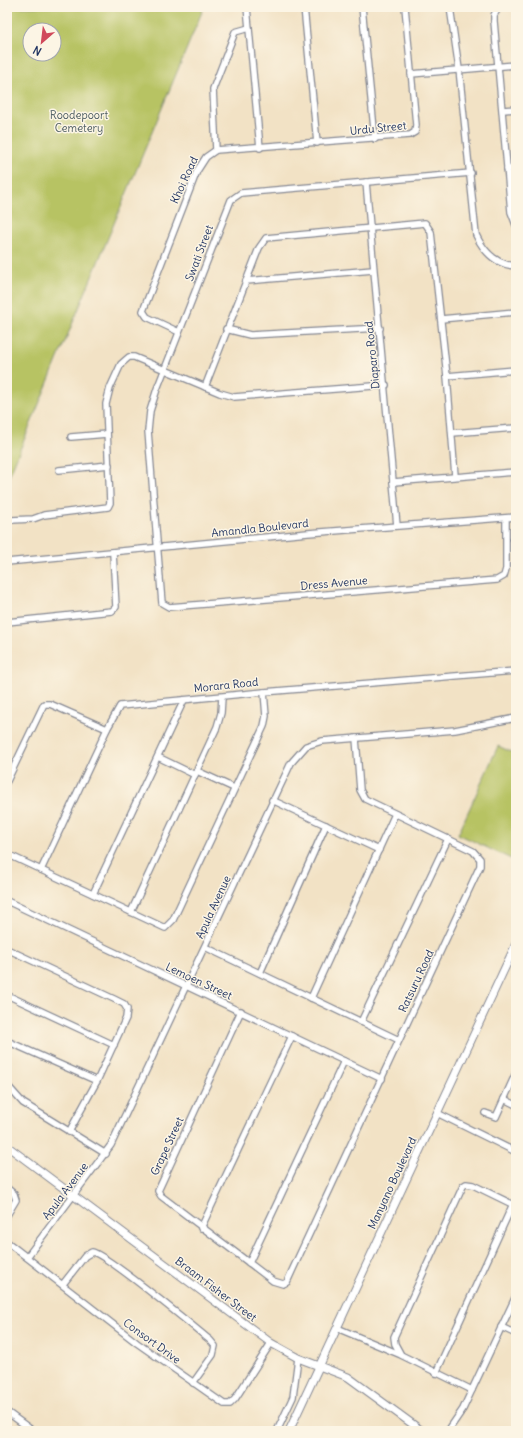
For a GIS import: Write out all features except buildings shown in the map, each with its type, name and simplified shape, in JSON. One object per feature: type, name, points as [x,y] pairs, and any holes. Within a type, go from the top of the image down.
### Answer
[{"type":"street","points":[[247,7],[260,148]]},
{"type":"street","points":[[304,7],[317,143]]},
{"type":"street","points":[[362,7],[375,139]]},
{"type":"street","name":"Urdu Street","points":[[216,150],[375,139],[410,135],[415,132],[416,125],[405,7]]},
{"type":"street","points":[[450,7],[459,69],[476,235],[486,252],[496,260],[510,266],[516,266]]},
{"type":"street","points":[[498,7],[494,15],[511,212],[516,225]]},
{"type":"street","points":[[216,150],[212,95],[214,81],[235,32],[249,28]]},
{"type":"street","points":[[411,74],[516,65]]},
{"type":"street","points":[[503,110],[516,109]]},
{"type":"street","name":"Khoi Road","points":[[179,332],[147,317],[143,311],[197,171],[206,157],[216,150]]},
{"type":"street","points":[[507,169],[516,168]]},
{"type":"street","name":"Swati Street","points":[[158,549],[148,422],[153,399],[229,203],[234,197],[241,193],[470,173]]},
{"type":"street","name":"Diaparo Road","points":[[366,182],[373,270],[386,385],[397,526]]},
{"type":"street","points":[[205,387],[226,329],[262,243],[266,238],[422,222],[427,225],[430,232],[441,318],[452,434],[454,476]]},
{"type":"street","points":[[246,281],[373,270]]},
{"type":"street","points":[[441,318],[516,312]]},
{"type":"street","points":[[226,329],[250,335],[380,328]]},
{"type":"street","points":[[11,520],[33,519],[44,515],[108,507],[110,503],[110,465],[106,434],[106,404],[110,388],[123,361],[129,357],[134,357],[205,387],[234,397],[386,385]]},
{"type":"street","points":[[447,376],[516,370]]},
{"type":"street","points":[[452,434],[516,428]]},
{"type":"street","points":[[71,437],[106,434]]},
{"type":"street","points":[[60,470],[110,465]]},
{"type":"street","points":[[393,482],[516,472]]},
{"type":"street","name":"Amandla Boulevard","points":[[7,562],[397,526],[516,517]]},
{"type":"street","name":"Dress Avenue","points":[[158,549],[162,600],[163,605],[169,607],[497,580],[504,576],[506,569],[506,518]]},
{"type":"street","points":[[7,622],[112,611],[116,607],[112,553]]},
{"type":"street","name":"Morara Road","points":[[41,870],[107,729],[118,708],[123,705],[516,671]]},
{"type":"street","points":[[7,854],[165,928],[173,920],[265,722],[264,692]]},
{"type":"street","points":[[131,912],[219,722],[222,713],[222,697]]},
{"type":"street","points":[[93,894],[184,700]]},
{"type":"street","points":[[7,781],[44,704],[50,704],[107,729]]},
{"type":"street","name":"Apula Avenue","points":[[27,1257],[106,1154],[187,986],[272,800],[291,763],[303,748],[309,744],[322,741],[472,728],[516,718]]},
{"type":"street","name":"Ratsuru Road","points":[[283,1284],[287,1282],[480,866],[480,859],[476,854],[370,802],[362,795],[359,784],[356,738]]},
{"type":"street","points":[[158,757],[234,788]]},
{"type":"street","points":[[272,800],[378,850]]},
{"type":"street","points":[[311,998],[395,814]]},
{"type":"street","points":[[260,973],[326,825]]},
{"type":"street","points":[[361,1022],[448,839]]},
{"type":"street","name":"Lemoen Street","points":[[7,901],[382,1079]]},
{"type":"street","name":"Manyano Boulevard","points":[[289,1431],[516,944]]},
{"type":"street","points":[[205,947],[399,1040]]},
{"type":"street","points":[[7,949],[124,1004],[127,1007],[127,1014],[114,1045],[97,1081],[69,1132]]},
{"type":"street","points":[[7,995],[114,1045]]},
{"type":"street","name":"Grape Street","points":[[241,1011],[158,1191],[161,1196],[201,1228],[273,1281],[283,1284]]},
{"type":"street","points":[[201,1228],[292,1036]]},
{"type":"street","points":[[7,1041],[97,1081]]},
{"type":"street","points":[[249,1263],[344,1061]]},
{"type":"street","points":[[485,1113],[496,1117],[516,1073]]},
{"type":"street","points":[[7,1085],[23,1103],[106,1154]]},
{"type":"street","points":[[504,1099],[516,1105]]},
{"type":"street","points":[[437,1114],[516,1152]]},
{"type":"street","name":"Braam Fisher Street","points":[[7,1146],[271,1343],[298,1358],[348,1378],[422,1431]]},
{"type":"street","points":[[402,1355],[395,1344],[394,1337],[463,1186],[468,1184],[473,1185],[514,1205],[436,1373]]},
{"type":"street","points":[[7,1188],[14,1194],[16,1200],[7,1215]]},
{"type":"street","name":"Consort Drive","points":[[7,1242],[122,1331],[220,1402],[230,1404],[271,1343]]},
{"type":"street","points":[[63,1284],[85,1256],[92,1252],[99,1254],[124,1273],[210,1340],[215,1346],[213,1355],[193,1383]]},
{"type":"street","points":[[448,1431],[459,1416],[516,1296]]},
{"type":"street","points":[[502,1327],[516,1334]]},
{"type":"street","points":[[337,1328],[402,1355],[472,1390]]},
{"type":"street","points":[[277,1431],[293,1397],[298,1358]]},
{"type":"street","points":[[7,1412],[33,1431]]},
{"type":"green space","name":"Roodepoort Cemetery","points":[[7,7],[204,7],[7,481]]},
{"type":"green space","points":[[498,746],[516,754],[516,849],[511,859],[458,834]]}]
